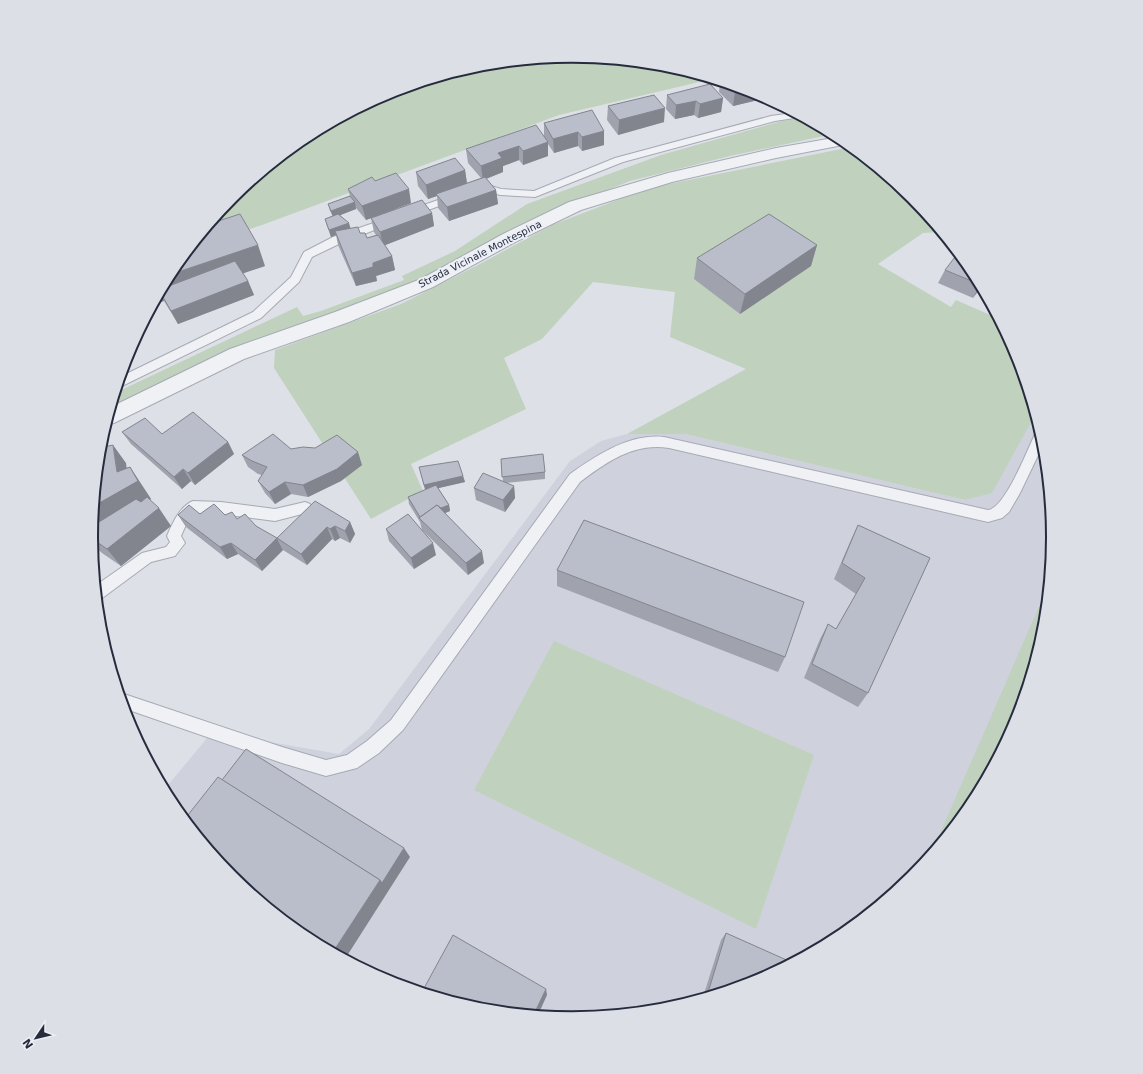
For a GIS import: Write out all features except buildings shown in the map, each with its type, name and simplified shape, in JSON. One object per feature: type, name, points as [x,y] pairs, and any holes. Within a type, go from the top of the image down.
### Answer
[{"type":"street","name":"Strada Vicinale Montespina","points":[[114,414],[238,354],[342,317],[427,283],[509,238],[575,206],[668,178],[776,153],[834,143]]},
{"type":"lane","points":[[125,380],[257,315],[295,279],[308,255],[337,240],[484,187],[500,192],[536,194],[619,160],[788,116]]},
{"type":"lane","points":[[128,702],[282,755],[326,768],[351,762],[372,747],[396,725],[575,478],[592,465],[622,450],[646,442],[683,446],[984,516],[994,516],[1000,512],[1009,500],[1036,446]]},
{"type":"lane","points":[[101,590],[147,556],[170,552],[178,543],[174,536],[179,524],[192,507],[221,508],[274,515],[306,508]]},
{"type":"shaded area","points":[[1030,417],[1041,475],[1046,537],[1041,599],[1029,660],[1020,689],[997,747],[966,800],[948,826],[907,872],[884,893],[835,931],[808,947],[753,975],[724,986],[664,1002],[603,1010],[572,1011],[540,1010],[479,1002],[419,986],[390,975],[334,947],[283,913],[236,872],[215,850],[195,826],[168,785],[212,732],[339,754],[369,729],[570,461],[601,441],[627,434],[685,434],[965,500]]},
{"type":"green space","points":[[572,63],[633,67],[664,72],[702,81],[559,115],[262,225],[196,246],[236,202],[283,161],[308,143],[362,112],[419,88],[479,72],[540,64]]},
{"type":"green space","points":[[794,119],[823,136],[730,156],[630,181],[533,219],[430,275],[324,316],[258,339],[116,407],[121,390],[297,307],[303,316],[321,311],[404,280],[402,276],[455,251],[527,204],[661,155],[782,121]]},
{"type":"green space","points":[[843,149],[884,181],[907,202],[935,232],[923,233],[878,264],[951,307],[956,300],[990,315],[997,327],[1020,385],[1031,422],[992,493],[965,500],[685,434],[627,434],[746,369],[670,337],[675,292],[593,282],[542,339],[504,358],[526,409],[411,464],[423,491],[371,519],[274,368],[275,350],[401,304],[552,225],[649,188]]},
{"type":"green space","points":[[1040,604],[1029,660],[1020,689],[997,747],[966,800],[938,838]]},
{"type":"green space","points":[[554,641],[814,755],[756,929],[474,790]]}]
